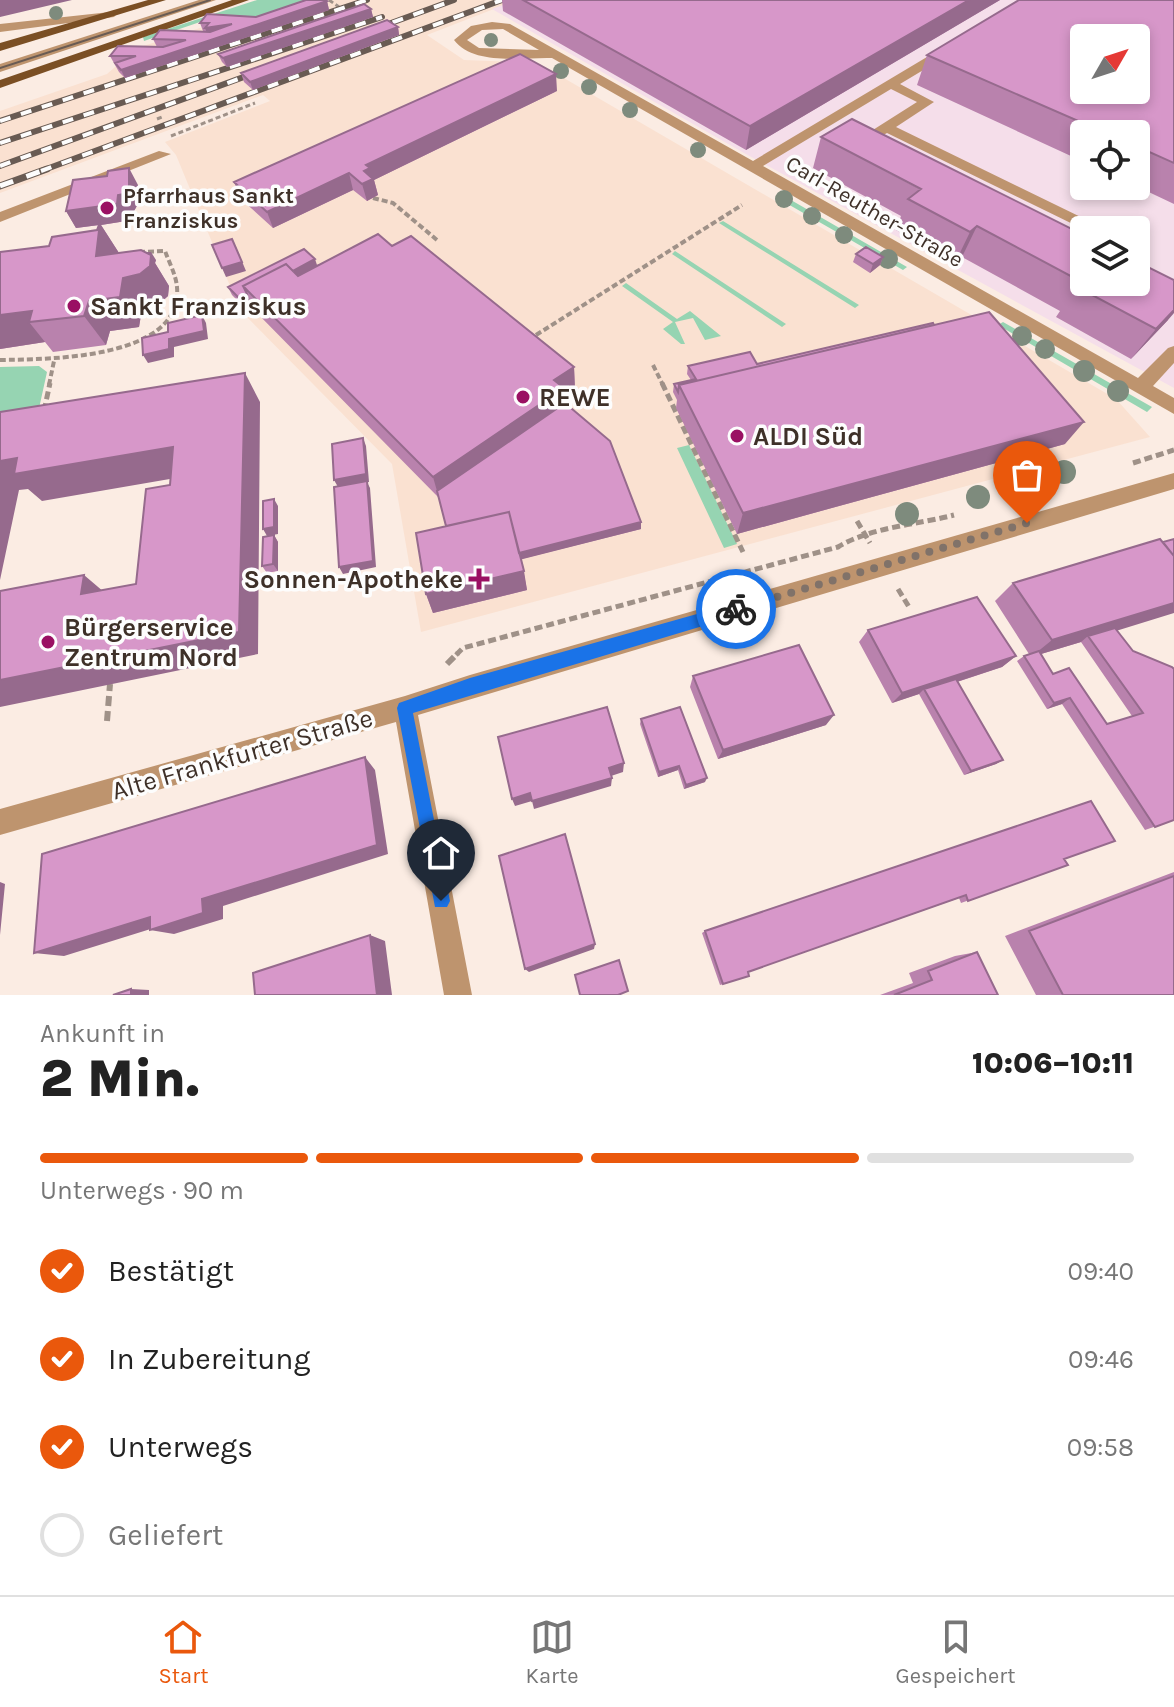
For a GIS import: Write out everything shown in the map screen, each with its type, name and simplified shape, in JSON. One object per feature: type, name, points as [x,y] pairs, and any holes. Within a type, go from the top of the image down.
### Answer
[{"type":"main road","points":[[0,47],[160,0]]},
{"type":"main road","points":[[0,84],[243,0]]},
{"type":"street","points":[[0,58],[194,0]]},
{"type":"street","points":[[0,68],[210,0]]},
{"type":"street","points":[[0,28],[110,15]]},
{"type":"street","name":"Carl-Reuther-Straße","points":[[553,54],[479,52],[468,49],[460,40],[466,32],[484,24],[506,26],[1174,407]]},
{"type":"street","points":[[752,167],[955,46]]},
{"type":"street","points":[[828,121],[865,141],[927,102],[891,84]]},
{"type":"street","points":[[886,127],[1070,217]]},
{"type":"street","points":[[0,217],[164,154]]},
{"type":"street","points":[[1140,388],[1174,352]]},
{"type":"street","name":"Alte Frankfurter Straße","points":[[0,822],[405,708],[470,686],[1174,481]]},
{"type":"street","points":[[405,708],[458,995]]},
{"type":"path","points":[[329,0],[339,7]]},
{"type":"path","points":[[164,154],[155,142],[255,103]]},
{"type":"path","points":[[157,119],[162,117]]},
{"type":"path","points":[[373,198],[393,203],[437,240]]},
{"type":"path","points":[[536,335],[742,205]]},
{"type":"path","points":[[0,360],[54,361],[93,354],[148,337],[171,318],[179,295],[178,280],[165,251],[130,253]]},
{"type":"path","points":[[42,416],[54,361]]},
{"type":"path","points":[[653,365],[743,552]]},
{"type":"path","points":[[1128,465],[1174,450]]},
{"type":"path","points":[[443,668],[463,648],[838,547],[863,532],[895,530],[960,513]]},
{"type":"path","points":[[857,521],[871,544]]},
{"type":"path","points":[[898,589],[909,607]]},
{"type":"path","points":[[107,721],[110,684]]},
{"type":"shaded area","points":[[323,0],[517,0],[427,35],[464,60],[538,63],[1116,399],[1150,437],[421,632],[392,464],[240,310],[176,155],[165,142],[270,101],[263,95],[0,193],[0,111],[107,74],[137,48],[222,21]]},
{"type":"shaded area","points":[[517,0],[1174,0],[1174,388],[744,153],[492,9]]},
{"type":"green space","points":[[257,0],[315,0],[260,18],[203,21],[144,41],[143,37]]},
{"type":"green space","points":[[784,196],[907,267],[903,270],[779,199]]},
{"type":"green space","points":[[723,221],[859,305],[855,308],[719,223]]},
{"type":"green space","points":[[675,251],[786,324],[782,327],[672,254]]},
{"type":"green space","points":[[626,283],[677,319],[690,311],[721,336],[705,340],[693,318],[675,322],[685,344],[681,344],[663,329],[673,322],[622,286]]},
{"type":"green space","points":[[1003,322],[1152,407],[1147,412],[998,325]]},
{"type":"green space","points":[[39,366],[47,372],[38,413],[0,434],[0,367]]},
{"type":"green space","points":[[689,445],[737,544],[724,548],[677,448]]},
{"type":"building","points":[[306,0],[327,1],[121,70],[115,63],[136,56],[110,56],[118,46],[163,47],[186,40],[153,39],[160,30],[210,32],[232,24],[205,28],[209,23],[200,23],[207,14],[256,17]]},
{"type":"building","points":[[523,0],[969,0],[750,126]]},
{"type":"building","points":[[1019,0],[1174,0],[1174,163],[1150,152],[1150,120],[1076,120],[927,55]]},
{"type":"building","points":[[364,4],[371,9],[223,58],[218,54]]},
{"type":"building","points":[[387,20],[398,27],[250,82],[241,73]]},
{"type":"building","points":[[520,54],[556,74],[366,165],[370,168],[364,171],[373,179],[362,184],[349,173],[267,212],[234,182]]},
{"type":"building","points":[[852,119],[1070,228],[1070,276],[977,226],[970,232],[908,199],[921,189],[821,137]]},
{"type":"building","points":[[129,168],[129,188],[118,195],[117,204],[66,211],[73,180],[107,176],[108,171]]},
{"type":"building","points":[[100,222],[96,256],[141,250],[151,255],[150,266],[140,274],[123,278],[120,297],[89,301],[84,316],[29,322],[32,311],[0,315],[0,252],[49,246],[52,237],[97,230]]},
{"type":"building","points":[[378,234],[392,246],[411,236],[574,367],[554,380],[564,388],[433,477],[243,286],[286,264],[298,276]]},
{"type":"building","points":[[232,239],[242,262],[222,268],[212,245]]},
{"type":"building","points":[[866,247],[883,257],[873,264],[856,254]]},
{"type":"building","points":[[304,249],[315,259],[293,271],[286,264],[243,286],[247,294],[239,298],[228,287]]},
{"type":"building","points":[[1150,268],[1174,280],[1174,310],[1156,329],[1094,296],[1150,296]]},
{"type":"building","points":[[989,312],[1084,422],[743,513],[679,385]]},
{"type":"building","points":[[202,315],[204,331],[169,339],[169,349],[143,355],[142,338],[168,332],[168,323]]},
{"type":"building","points":[[933,323],[679,385],[678,392],[674,384],[696,379],[688,366],[750,352],[757,364]]},
{"type":"building","points":[[245,373],[239,632],[0,680],[0,591],[84,575],[81,594],[136,584],[146,489],[170,485],[173,447],[14,474],[17,458],[0,461],[0,412]]},
{"type":"building","points":[[565,403],[610,441],[641,522],[519,553],[509,512],[446,526],[437,491]]},
{"type":"building","points":[[363,438],[366,474],[334,480],[332,444]]},
{"type":"building","points":[[1020,474],[1024,479],[1008,484],[1004,478]]},
{"type":"building","points":[[367,481],[373,561],[339,567],[334,487]]},
{"type":"building","points":[[274,499],[274,527],[263,529],[263,501]]},
{"type":"building","points":[[509,512],[524,571],[426,594],[416,533]]},
{"type":"building","points":[[274,535],[273,564],[262,566],[263,537]]},
{"type":"building","points":[[1160,539],[1174,556],[1174,603],[1052,640],[1013,583]]},
{"type":"building","points":[[1174,539],[1174,556],[1163,542]]},
{"type":"building","points":[[977,597],[1016,656],[902,693],[868,630]]},
{"type":"building","points":[[1115,628],[1133,651],[1174,669],[1174,820],[1155,827],[1070,698],[1054,703],[1024,656],[1039,651],[1053,674],[1069,668],[1107,724],[1143,713],[1088,636]]},
{"type":"building","points":[[799,645],[834,715],[723,750],[693,676]]},
{"type":"building","points":[[956,679],[1003,760],[971,771],[924,689]]},
{"type":"building","points":[[607,707],[624,763],[609,768],[612,778],[532,801],[530,793],[512,799],[498,737]]},
{"type":"building","points":[[680,707],[707,778],[686,785],[679,766],[659,772],[641,719]]},
{"type":"building","points":[[365,757],[377,845],[202,899],[203,913],[150,930],[150,917],[34,953],[42,854]]},
{"type":"building","points":[[1091,801],[1115,841],[1064,859],[1068,865],[968,901],[966,895],[748,972],[749,976],[723,984],[705,931]]},
{"type":"building","points":[[565,834],[595,944],[525,969],[499,856]]},
{"type":"building","points":[[1174,876],[1174,995],[1063,995],[1029,931]]},
{"type":"building","points":[[370,935],[377,995],[255,995],[253,973]]},
{"type":"building","points":[[977,952],[998,995],[894,995],[932,980],[928,971]]},
{"type":"building","points":[[619,960],[628,991],[618,995],[580,995],[575,975]]},
{"type":"building","points":[[131,989],[131,995],[113,995]]},
{"type":"tram line","points":[[0,68],[210,0]]},
{"type":"railway","points":[[0,121],[367,0]]},
{"type":"railway","points":[[372,30],[454,0]]},
{"type":"railway","points":[[41,171],[502,0]]},
{"type":"railway","points":[[0,143],[382,17]]},
{"type":"railway","points":[[0,166],[263,70]]},
{"type":"railway","points":[[0,186],[47,169]]},
{"type":"way so far","points":[[736,609],[1027,523]]},
{"type":"place","name":"Pfarrhaus Sankt Franziskus","points":[[107,208]]},
{"type":"place","name":"Sankt Franziskus","points":[[74,306]]},
{"type":"place","name":"REWE","points":[[523,397]]},
{"type":"place","name":"ALDI Süd","points":[[737,436]]},
{"type":"place","name":"Sonnen-Apotheke","points":[[479,579]]},
{"type":"place","name":"Bürgerservice Zentrum Nord","points":[[48,642]]},
{"type":"route","points":[[441,901],[405,708],[470,686],[736,609]]}]
